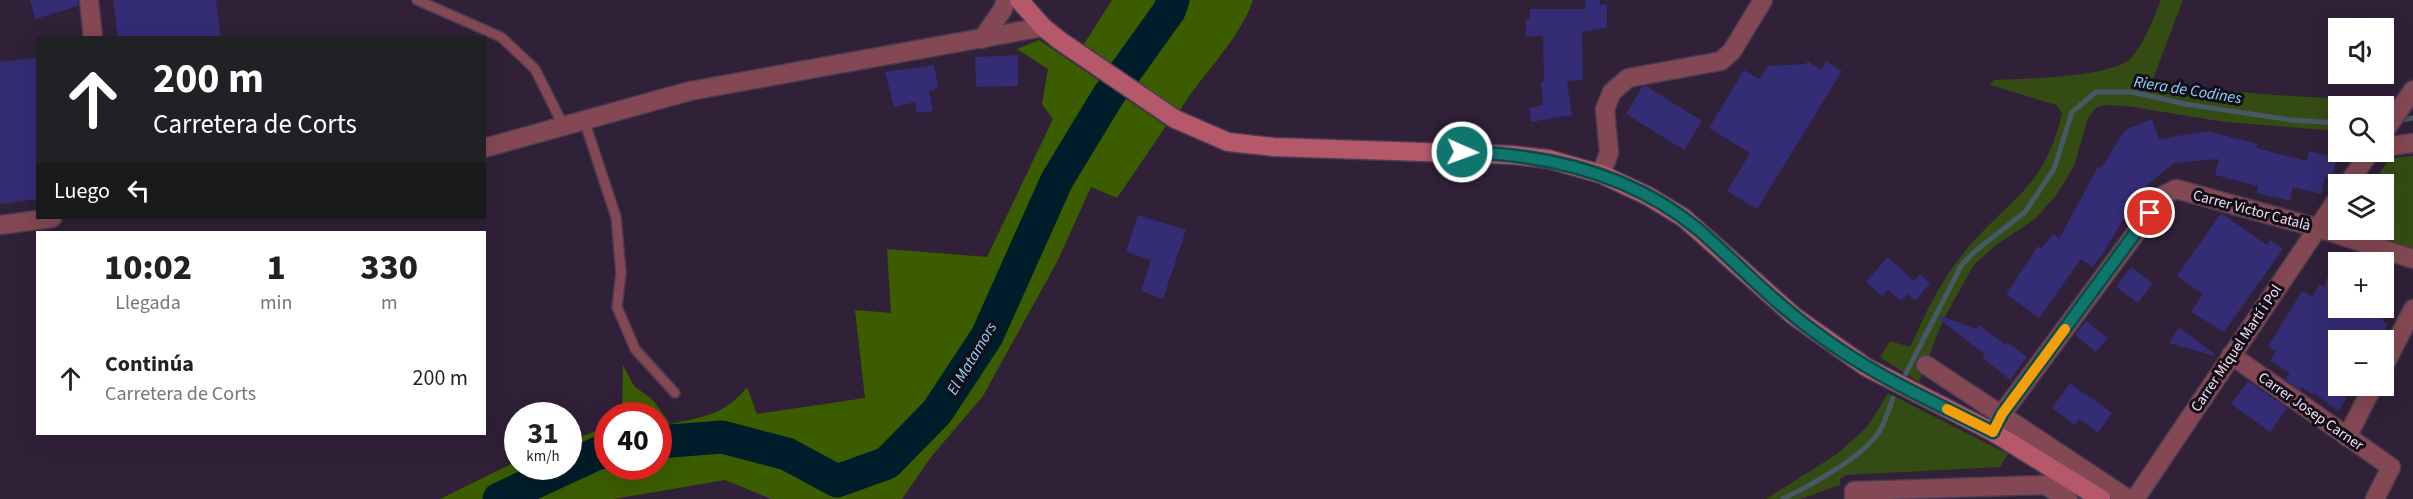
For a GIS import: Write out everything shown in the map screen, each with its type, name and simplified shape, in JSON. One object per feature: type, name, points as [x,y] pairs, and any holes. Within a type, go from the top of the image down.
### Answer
[{"type":"street","points":[[89,0],[93,36]]},
{"type":"street","points":[[982,39],[1003,9],[1006,0]]},
{"type":"street","points":[[1020,0],[1043,27],[1059,40],[1175,119],[1202,132],[1239,144],[1513,155],[1548,159],[1601,174],[1648,196],[1684,218],[1794,316],[1858,362],[1993,432],[2101,499]]},
{"type":"street","points":[[1601,174],[1609,153],[1605,109],[1612,92],[1628,78],[1721,61],[1732,51],[1763,0]]},
{"type":"street","points":[[486,147],[713,86],[1043,27]]},
{"type":"street","points":[[2394,117],[2413,90]]},
{"type":"street","points":[[2394,146],[2413,143]]},
{"type":"street","name":"Carrer Victor Català","points":[[1993,432],[2002,414],[2164,195],[2176,189],[2318,228],[2413,259]]},
{"type":"street","name":"Carrer Miquel Martí i Pol","points":[[2135,499],[2328,213]]},
{"type":"street","points":[[0,225],[45,219]]},
{"type":"street","points":[[2394,346],[2413,309]]},
{"type":"street","name":"Carrer Josep Carner","points":[[2231,355],[2391,467],[2375,499]]},
{"type":"street","points":[[1926,365],[2128,499]]},
{"type":"street","points":[[2347,437],[2368,396]]},
{"type":"street","points":[[1854,495],[2045,485],[2067,499]]},
{"type":"lane","points":[[417,0],[501,37],[535,69],[562,125]]},
{"type":"lane","points":[[584,120],[616,217],[621,273],[617,307],[635,349],[675,393]]},
{"type":"green space","points":[[1112,0],[1253,0],[1229,44],[1179,112],[1084,44]]},
{"type":"green space","points":[[2161,0],[2183,0],[2153,79],[2154,84],[2328,98],[2328,130],[2225,122],[2126,106],[2097,107],[2088,118],[2074,166],[2057,194],[2035,219],[1996,245],[1974,265],[1943,320],[1919,382],[1880,357],[1890,341],[1910,347],[1951,269],[1975,239],[2034,179],[2054,140],[2062,113],[2056,105],[1990,85],[1994,80],[2066,76],[2121,64],[2131,58],[2152,22]]},
{"type":"green space","points":[[1039,40],[1166,126],[1117,198],[1091,187],[1058,260],[983,396],[931,457],[902,499],[771,499],[725,480],[614,499],[440,499],[504,467],[504,480],[582,480],[582,436],[594,432],[594,480],[672,480],[672,424],[703,417],[722,409],[747,387],[757,414],[865,398],[855,310],[891,313],[887,249],[987,257],[1053,119],[1042,104],[1048,69],[1017,49]]},
{"type":"green space","points":[[2413,156],[2413,248],[2387,240],[2394,240],[2394,174],[2379,174],[2387,162],[2394,162],[2394,158]]},
{"type":"green space","points":[[623,365],[634,386],[654,402],[622,402]]},
{"type":"green space","points":[[1888,393],[2008,454],[2000,467],[1846,475],[1840,479],[1840,485],[1800,499],[1766,499],[1837,454],[1868,426]]},
{"type":"building","points":[[30,0],[78,0],[78,6],[35,19]]},
{"type":"building","points":[[113,0],[216,0],[221,36],[118,36]]},
{"type":"building","points":[[1585,0],[1600,0],[1600,5],[1607,4],[1607,28],[1582,32],[1583,80],[1567,81],[1572,115],[1531,122],[1529,108],[1543,105],[1541,82],[1544,81],[1543,36],[1526,37],[1526,19],[1530,19],[1530,9],[1586,9]]},
{"type":"building","points":[[1018,55],[1018,86],[976,87],[975,57]]},
{"type":"building","points":[[36,57],[36,199],[0,204],[0,62]]},
{"type":"building","points":[[1808,61],[1821,70],[1826,61],[1842,71],[1757,209],[1727,191],[1750,153],[1709,128],[1744,70],[1759,79],[1768,66],[1806,64]]},
{"type":"building","points":[[934,65],[938,89],[929,91],[933,111],[916,113],[916,102],[894,107],[885,72]]},
{"type":"building","points":[[1646,86],[1702,121],[1684,150],[1626,114],[1642,87]]},
{"type":"building","points":[[2152,119],[2159,139],[2207,131],[2258,144],[2256,148],[2307,161],[2309,151],[2328,155],[2328,162],[2336,162],[2333,174],[2328,174],[2328,178],[2325,177],[2321,194],[2293,187],[2290,201],[2257,193],[2258,186],[2215,175],[2219,159],[2174,163],[2141,190],[2102,255],[2092,267],[2081,259],[2039,318],[2006,294],[2038,246],[2041,249],[2053,234],[2059,239],[2098,167],[2101,168],[2125,130]]},
{"type":"building","points":[[2221,213],[2267,245],[2270,240],[2283,249],[2224,332],[2191,312],[2203,294],[2177,276]]},
{"type":"building","points":[[1138,215],[1186,230],[1163,299],[1141,291],[1151,260],[1126,252]]},
{"type":"building","points":[[1888,257],[1914,281],[1920,274],[1930,283],[1915,301],[1907,294],[1901,301],[1888,290],[1882,296],[1866,282]]},
{"type":"building","points":[[2131,267],[2153,283],[2138,303],[2116,287]]},
{"type":"building","points":[[2328,275],[2328,318],[2383,318],[2382,320],[2387,324],[2384,330],[2328,330],[2328,396],[2347,396],[2339,412],[2314,393],[2302,387],[2300,390],[2285,379],[2290,373],[2270,361],[2276,351],[2268,346],[2302,291],[2312,297],[2320,284],[2324,287]]},
{"type":"building","points":[[1941,316],[1976,329],[1979,325],[2006,345],[2008,342],[2027,357],[2010,380],[1983,358],[1985,355],[1939,319]]},
{"type":"building","points":[[2086,321],[2108,338],[2096,352],[2075,335]]},
{"type":"building","points":[[2179,328],[2215,354],[2214,356],[2169,343]]},
{"type":"building","points":[[2248,381],[2287,408],[2270,432],[2231,404]]},
{"type":"building","points":[[2070,383],[2112,413],[2098,433],[2079,419],[2075,425],[2052,408]]},
{"type":"waterway","name":"El Matamors","points":[[672,441],[722,437],[787,454],[837,481],[887,463],[937,412],[987,336],[1057,180],[1108,96],[1169,11],[1173,0]]},
{"type":"waterway","name":"Riera de Codines","points":[[1904,377],[1961,266],[1974,252],[2025,212],[2054,169],[2072,112],[2096,92],[2132,92],[2185,104],[2291,120],[2328,122]]},
{"type":"waterway","name":"Riera de Codines","points":[[2397,121],[2413,118]]},
{"type":"waterway","name":"Riera de Codines","points":[[1783,499],[1835,470],[1871,442],[1879,432],[1893,398]]},
{"type":"waterway","name":"El Matamors","points":[[499,499],[594,455]]},
{"type":"slow traffic","points":[[1947,409],[1993,432],[2002,414],[2065,329]]},
{"type":"route","points":[[1462,152],[1548,159],[1601,174],[1648,196],[1698,229],[1776,302],[1816,333],[1889,380],[1993,432],[2002,414],[2150,213]]}]
